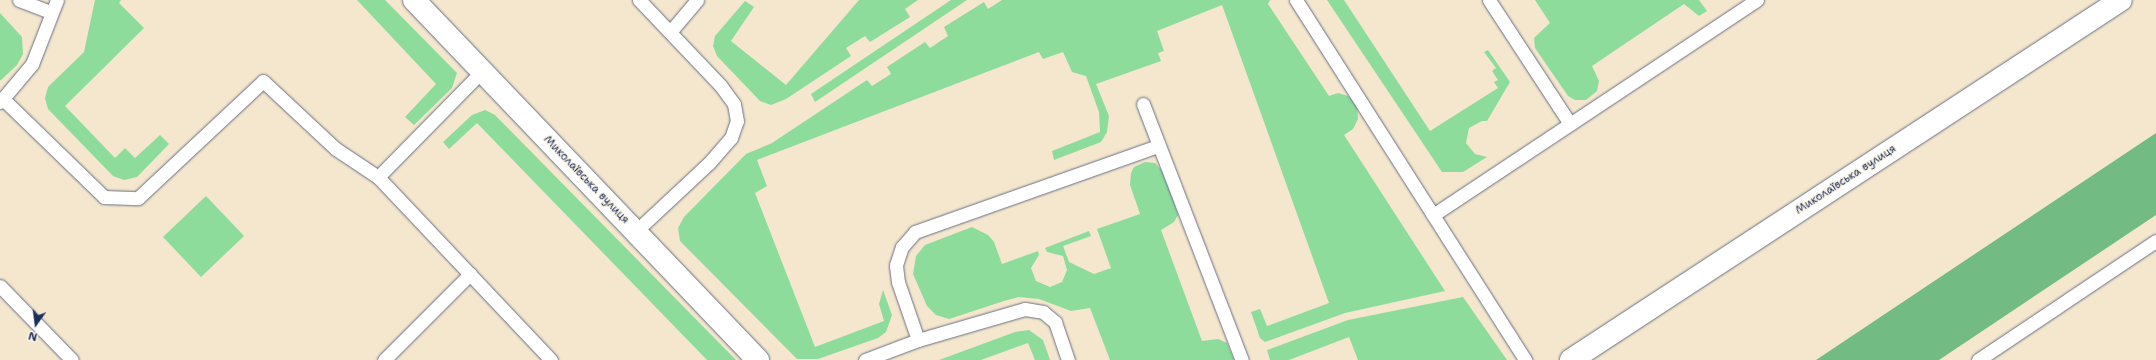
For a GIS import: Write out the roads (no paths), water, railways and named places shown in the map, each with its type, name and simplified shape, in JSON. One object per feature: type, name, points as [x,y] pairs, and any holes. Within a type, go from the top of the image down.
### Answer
[{"type":"street","name":"Миколаївська вулиця","points":[[414,0],[758,360]]},
{"type":"street","name":"Миколаївська вулиця","points":[[1571,360],[2121,0]]},
{"type":"lane","points":[[19,0],[51,12]]},
{"type":"lane","points":[[57,0],[51,12],[32,64],[2,100],[104,197],[138,198],[263,81],[336,149],[378,177],[551,360]]},
{"type":"lane","points":[[635,232],[709,163],[731,138],[737,121],[734,104],[721,86],[639,0]]},
{"type":"lane","points":[[670,32],[697,0]]},
{"type":"lane","points":[[1296,0],[1525,360]]},
{"type":"lane","points":[[1489,0],[1570,124]]},
{"type":"lane","points":[[1433,215],[1757,0]]},
{"type":"lane","points":[[378,177],[482,71]]},
{"type":"lane","points":[[1143,104],[1242,360]]},
{"type":"lane","points":[[918,340],[898,282],[896,265],[902,247],[915,232],[1158,146]]},
{"type":"lane","points":[[1978,360],[2156,241]]},
{"type":"lane","points":[[384,360],[470,274]]},
{"type":"lane","points":[[0,286],[72,360]]},
{"type":"lane","points":[[865,360],[918,340],[1025,309],[1043,312],[1054,322],[1068,360]]}]
